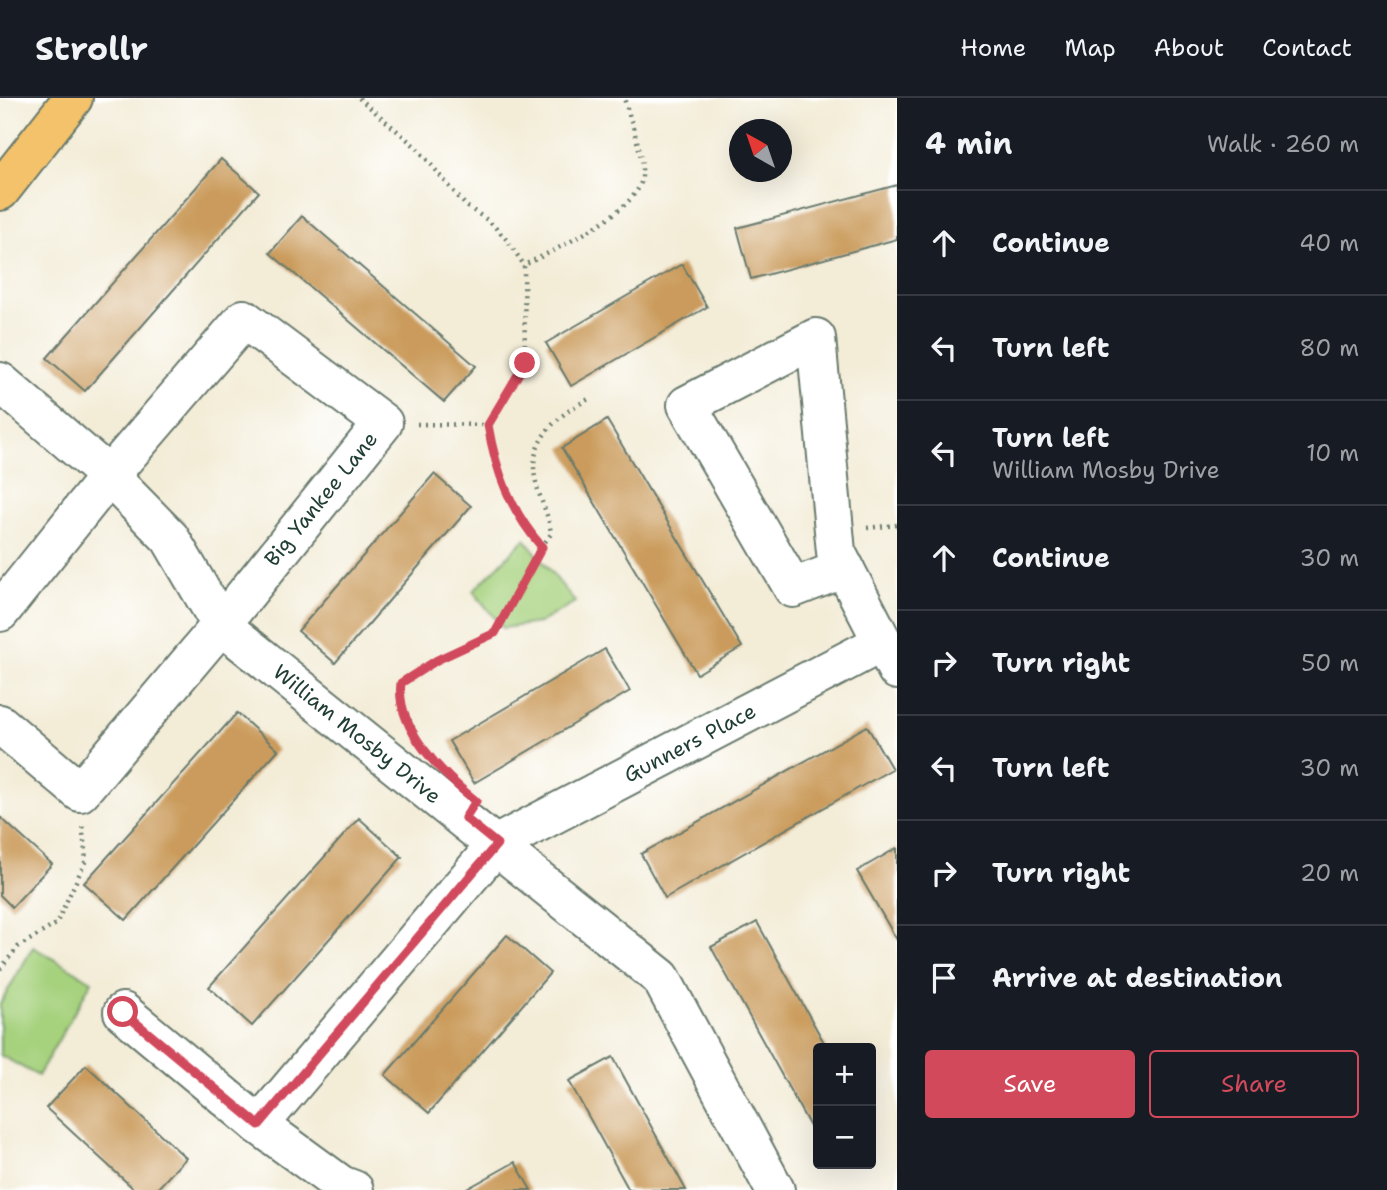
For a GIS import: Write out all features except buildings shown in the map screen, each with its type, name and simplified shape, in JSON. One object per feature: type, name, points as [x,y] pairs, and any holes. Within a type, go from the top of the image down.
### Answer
[{"type":"main road","points":[[0,191],[73,98]]},
{"type":"street","name":"Big Yankee Lane","points":[[0,612],[109,476],[244,319],[383,422],[221,625],[80,792],[77,790]]},
{"type":"street","name":"Gunners Place","points":[[497,844],[890,656],[845,568],[836,552],[816,338],[687,405],[793,588],[845,568]]},
{"type":"street","name":"William Mosby Drive","points":[[0,382],[109,476],[170,538],[221,625],[661,978],[775,1190]]},
{"type":"street","points":[[0,723],[77,790]]},
{"type":"street","points":[[259,1125],[497,844]]},
{"type":"street","points":[[123,1012],[259,1125],[341,1185],[354,1190]]},
{"type":"path","points":[[359,98],[417,148],[466,206],[489,221],[524,265],[525,363],[488,425],[494,458],[507,496],[522,524],[542,547]]},
{"type":"path","points":[[524,265],[626,206],[639,191],[642,169],[624,98]]},
{"type":"path","points":[[421,744],[399,698],[401,683],[437,660],[495,633],[551,534],[550,520],[535,481],[535,450],[558,418],[589,399]]},
{"type":"path","points":[[383,422],[488,425]]},
{"type":"path","points":[[0,969],[18,947],[56,923],[86,860],[77,790]]},
{"type":"green space","points":[[525,539],[575,602],[539,623],[503,628],[473,591]]},
{"type":"green space","points":[[33,947],[92,981],[38,1076],[0,1055],[0,1004]]},
{"type":"route","points":[[123,1012],[259,1125],[497,844],[465,818],[476,801],[455,784],[427,754],[404,714],[399,698],[401,683],[419,670],[476,643],[500,628],[536,554],[542,547],[522,524],[507,496],[494,458],[488,425],[498,403],[525,363]]}]
